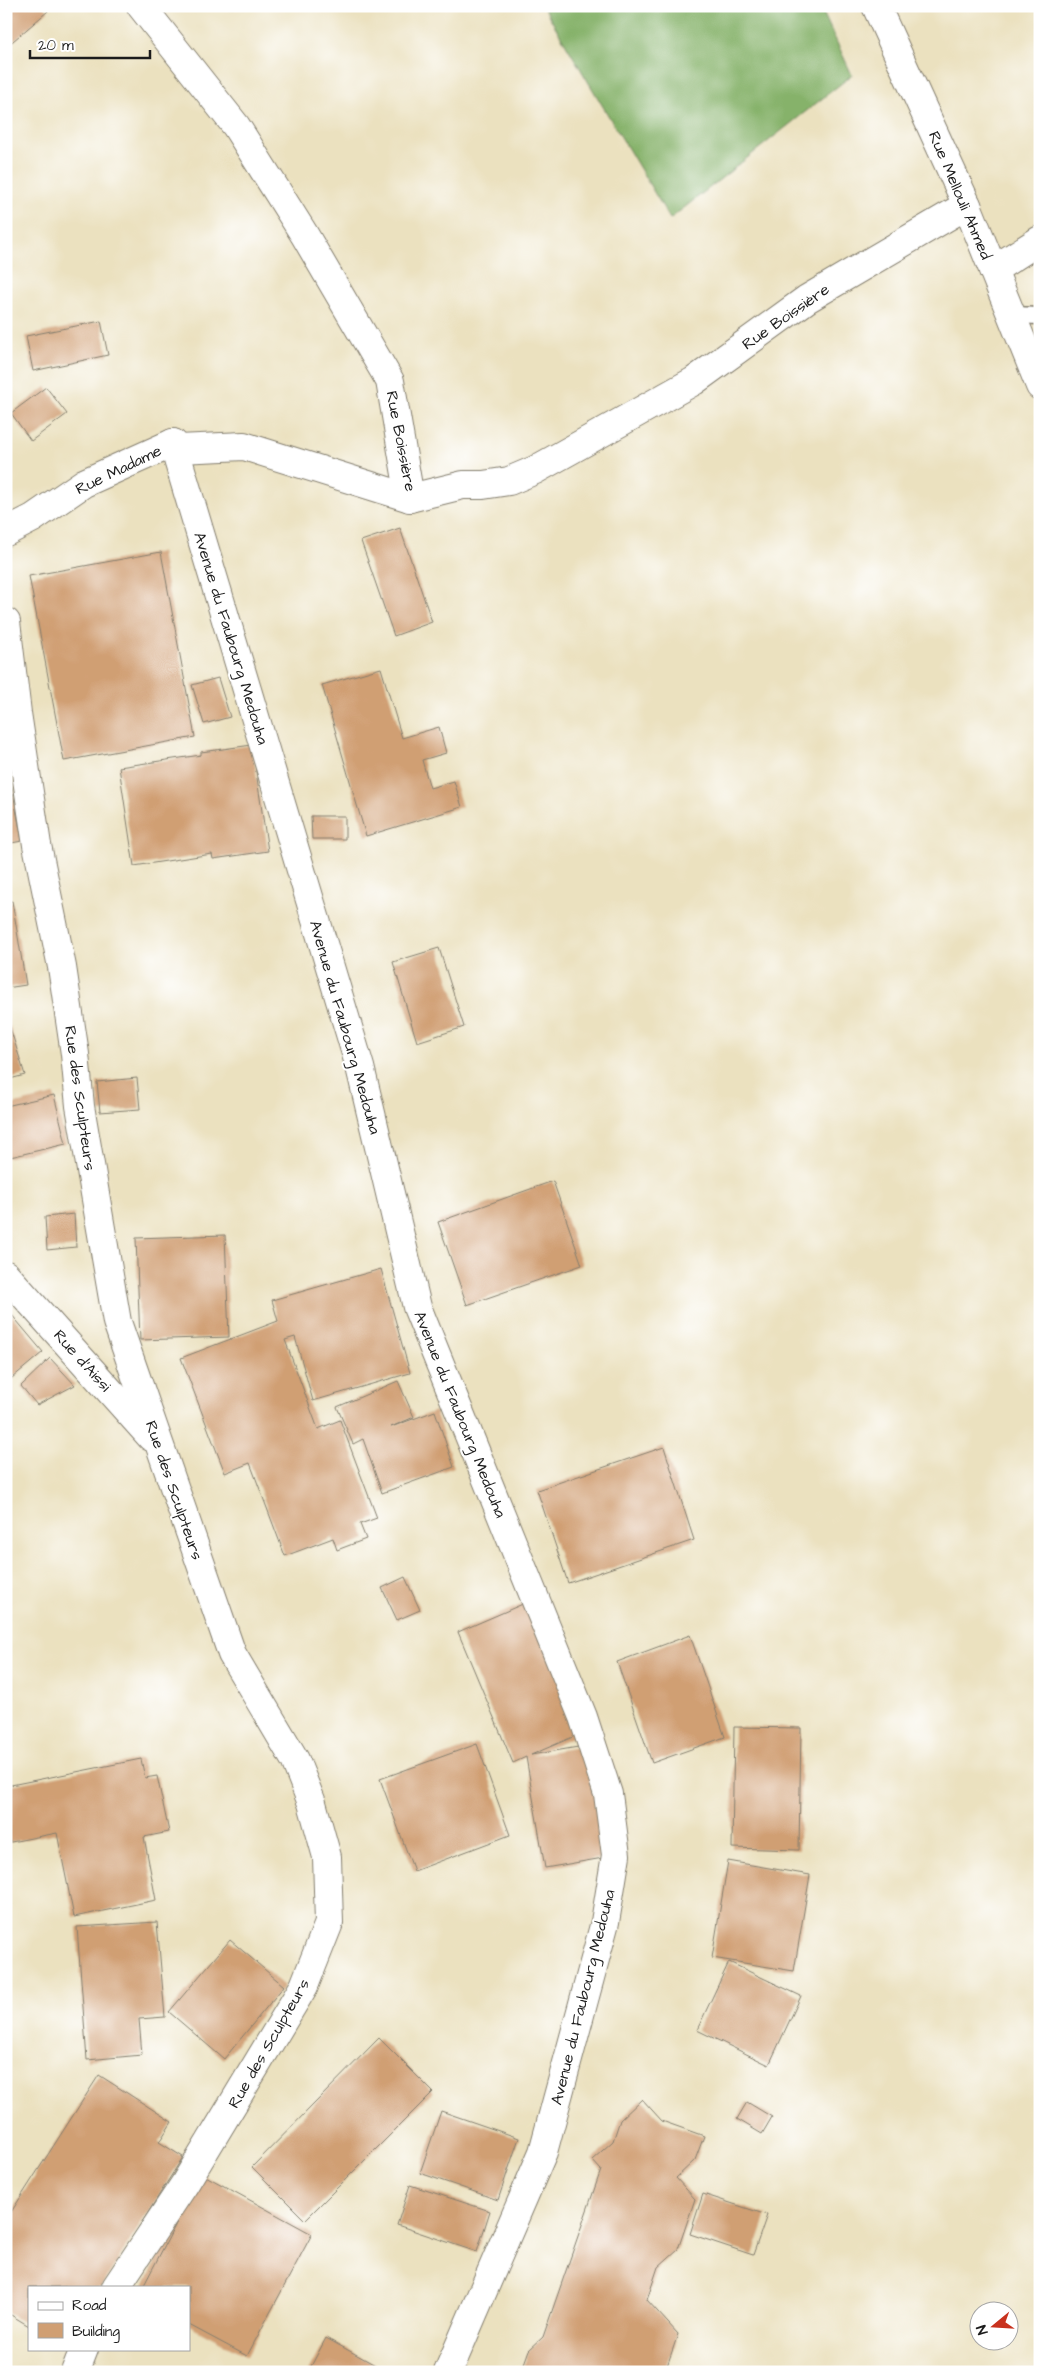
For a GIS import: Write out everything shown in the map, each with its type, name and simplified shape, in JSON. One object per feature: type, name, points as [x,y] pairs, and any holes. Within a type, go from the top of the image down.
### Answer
[{"type":"street","name":"Rue Boissière","points":[[141,6],[236,126],[304,234],[390,380],[410,498],[462,485],[483,485],[509,481],[535,470],[694,381],[807,298],[967,205]]},
{"type":"street","name":"Rue Mellouli Ahmed","points":[[876,6],[967,205],[1040,386]]},
{"type":"street","points":[[993,270],[1040,240]]},
{"type":"street","name":"Rue Madame","points":[[6,532],[34,518],[84,483],[173,443],[179,449],[244,446],[410,498]]},
{"type":"street","name":"Avenue du Faubourg Medouha","points":[[173,443],[360,1067],[417,1307],[583,1717],[608,1794],[616,1855],[605,1922],[543,2152],[448,2372]]},
{"type":"street","name":"Rue des Sculpteurs","points":[[6,622],[17,713],[36,836],[63,977],[75,1054],[80,1106],[117,1322],[232,1654],[295,1760],[312,1803],[327,1857],[329,1923],[304,1986],[184,2185],[117,2286]]},
{"type":"street","name":"Rue d'Aissi","points":[[6,1274],[159,1446]]},
{"type":"street","points":[[75,2372],[84,2350]]},
{"type":"lane","points":[[1011,315],[1040,316]]},
{"type":"green space","points":[[543,6],[820,6],[852,75],[670,219]]},
{"type":"building","points":[[6,6],[44,6],[48,11],[6,47]]},
{"type":"building","points":[[101,321],[108,355],[33,371],[26,336]]},
{"type":"building","points":[[46,387],[67,414],[31,441],[11,413]]},
{"type":"building","points":[[400,528],[432,622],[394,636],[361,541]]},
{"type":"building","points":[[161,552],[195,737],[64,761],[29,576]]},
{"type":"building","points":[[381,668],[402,738],[439,727],[446,753],[422,760],[430,788],[454,781],[462,807],[366,836],[322,685]]},
{"type":"building","points":[[218,678],[230,717],[204,724],[192,685]]},
{"type":"building","points":[[252,745],[268,851],[213,859],[212,854],[134,866],[119,767],[201,755],[201,752]]},
{"type":"building","points":[[6,755],[22,841],[6,844]]},
{"type":"building","points":[[311,816],[345,816],[345,839],[312,839]]},
{"type":"building","points":[[12,901],[26,985],[6,988],[6,902]]},
{"type":"building","points":[[439,948],[464,1027],[417,1042],[393,962]]},
{"type":"building","points":[[6,1015],[25,1075],[6,1080]]},
{"type":"building","points":[[137,1078],[140,1109],[100,1112],[97,1082]]},
{"type":"building","points":[[54,1095],[66,1144],[6,1158],[6,1106]]},
{"type":"building","points":[[553,1181],[582,1265],[467,1305],[438,1222]]},
{"type":"building","points":[[74,1214],[76,1247],[47,1250],[45,1217]]},
{"type":"building","points":[[225,1235],[229,1337],[140,1340],[136,1238]]},
{"type":"building","points":[[381,1269],[410,1373],[313,1401],[295,1337],[285,1340],[318,1429],[340,1420],[377,1518],[360,1524],[366,1539],[337,1550],[333,1538],[285,1556],[250,1463],[225,1473],[181,1358],[278,1321],[272,1300]]},
{"type":"building","points":[[6,1308],[43,1352],[6,1383]]},
{"type":"building","points":[[50,1358],[75,1385],[37,1405],[21,1386]]},
{"type":"building","points":[[398,1381],[414,1417],[391,1427],[435,1411],[454,1467],[382,1493],[363,1439],[353,1444],[337,1407]]},
{"type":"building","points":[[664,1447],[694,1540],[568,1583],[537,1490]]},
{"type":"building","points":[[405,1577],[420,1610],[397,1620],[382,1588]]},
{"type":"building","points":[[532,1600],[582,1733],[531,1755],[590,1745],[609,1857],[545,1868],[526,1757],[513,1763],[458,1632]]},
{"type":"building","points":[[690,1635],[725,1737],[652,1763],[617,1662]]},
{"type":"building","points":[[734,1727],[801,1728],[799,1850],[732,1848]]},
{"type":"building","points":[[477,1744],[510,1835],[414,1871],[380,1779]]},
{"type":"building","points":[[141,1759],[145,1778],[157,1776],[169,1832],[144,1837],[156,1900],[74,1917],[57,1833],[6,1843],[6,1786]]},
{"type":"building","points":[[728,1861],[810,1875],[794,1971],[712,1958]]},
{"type":"building","points":[[157,1922],[165,2017],[139,2019],[142,2055],[87,2060],[77,1927]]},
{"type":"building","points":[[230,1940],[284,1986],[224,2059],[169,2012]]},
{"type":"building","points":[[729,1962],[801,1996],[769,2065],[697,2030]]},
{"type":"building","points":[[379,2038],[433,2092],[305,2220],[252,2167]]},
{"type":"building","points":[[99,2075],[172,2122],[159,2142],[183,2157],[102,2286],[28,2286],[28,2325],[6,2312],[6,2220]]},
{"type":"building","points":[[642,2099],[662,2121],[704,2136],[695,2160],[676,2178],[695,2199],[678,2249],[658,2267],[647,2300],[678,2334],[665,2372],[521,2372],[529,2350],[543,2337],[601,2170],[592,2160],[613,2141],[620,2120]]},
{"type":"building","points":[[747,2102],[772,2117],[762,2134],[737,2119]]},
{"type":"building","points":[[441,2111],[519,2138],[498,2200],[420,2173]]},
{"type":"building","points":[[202,2174],[312,2234],[247,2356],[190,2326],[190,2286],[144,2286]]},
{"type":"building","points":[[410,2185],[490,2211],[477,2252],[397,2225]]},
{"type":"building","points":[[703,2194],[767,2215],[753,2255],[690,2234]]},
{"type":"building","points":[[326,2338],[388,2372],[308,2372]]}]
